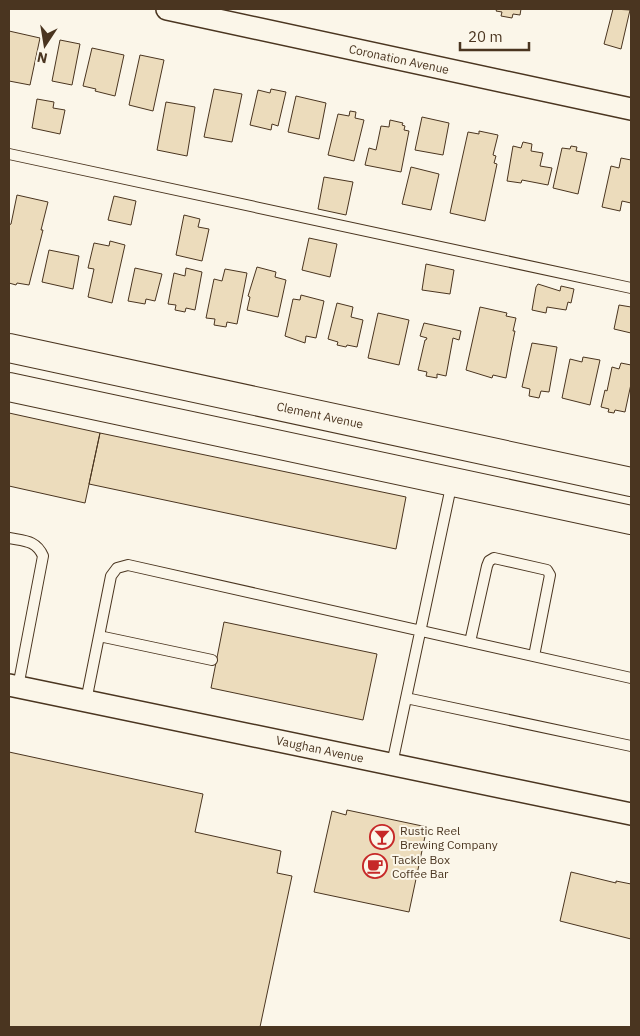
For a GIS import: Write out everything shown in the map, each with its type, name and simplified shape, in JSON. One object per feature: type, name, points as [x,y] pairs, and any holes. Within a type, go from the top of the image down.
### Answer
[{"type":"main road","name":"Clement Avenue","points":[[9,348],[631,482]]},
{"type":"main road","points":[[9,387],[631,520]]},
{"type":"street","name":"Coronation Avenue","points":[[167,9],[631,109]]},
{"type":"street","name":"Vaughan Avenue","points":[[13,686],[631,814]]},
{"type":"lane","points":[[9,154],[631,288]]},
{"type":"lane","points":[[392,764],[452,482]]},
{"type":"lane","points":[[9,538],[34,543],[43,556],[13,686]]},
{"type":"lane","points":[[470,642],[487,566],[489,561],[494,558],[547,570],[550,575],[534,656]]},
{"type":"lane","points":[[86,701],[111,576],[117,568],[128,565],[631,678]]},
{"type":"lane","points":[[99,636],[212,660]]},
{"type":"lane","points":[[406,698],[631,746]]},
{"type":"building","points":[[497,9],[521,9],[520,15],[513,14],[512,18],[501,16],[502,12],[496,11]]},
{"type":"building","points":[[613,9],[630,10],[621,49],[604,44]]},
{"type":"building","points":[[9,31],[40,38],[30,85],[9,81]]},
{"type":"building","points":[[60,40],[80,44],[72,85],[52,81]]},
{"type":"building","points":[[92,48],[124,55],[115,96],[83,86]]},
{"type":"building","points":[[140,55],[164,60],[153,111],[129,105]]},
{"type":"building","points":[[214,89],[242,94],[232,142],[204,137]]},
{"type":"building","points":[[271,89],[286,92],[278,126],[272,124],[271,130],[250,125],[258,90],[270,93]]},
{"type":"building","points":[[296,96],[326,103],[319,139],[288,132]]},
{"type":"building","points":[[37,99],[54,102],[53,108],[65,110],[60,134],[32,128]]},
{"type":"building","points":[[166,102],[195,107],[187,156],[157,150]]},
{"type":"building","points":[[350,111],[356,112],[355,118],[364,120],[354,161],[328,155],[338,114],[349,116]]},
{"type":"building","points":[[422,117],[449,123],[443,155],[415,150]]},
{"type":"building","points":[[390,120],[403,123],[402,125],[405,126],[404,130],[409,131],[401,172],[365,165],[369,148],[376,150],[381,126],[389,127]]},
{"type":"building","points":[[479,131],[498,135],[493,155],[496,156],[494,163],[497,164],[485,221],[450,213],[468,132],[479,134]]},
{"type":"building","points":[[523,142],[532,144],[531,151],[543,153],[540,166],[552,168],[548,185],[522,180],[521,183],[507,181],[513,146],[521,148]]},
{"type":"building","points":[[571,146],[577,147],[576,151],[587,153],[578,194],[553,188],[562,148],[570,149]]},
{"type":"building","points":[[621,158],[631,160],[631,203],[622,201],[620,211],[602,207],[611,166],[619,168]]},
{"type":"building","points":[[411,167],[439,174],[431,210],[402,204]]},
{"type":"building","points":[[324,177],[353,182],[346,215],[318,209]]},
{"type":"building","points":[[17,195],[48,202],[29,285],[9,283],[9,225],[11,224]]},
{"type":"building","points":[[114,196],[136,201],[131,225],[108,220]]},
{"type":"building","points":[[184,215],[200,219],[198,227],[209,229],[202,261],[176,255]]},
{"type":"building","points":[[309,238],[337,244],[330,277],[302,270]]},
{"type":"building","points":[[110,241],[125,245],[112,303],[88,297],[94,269],[88,268],[94,243],[109,246]]},
{"type":"building","points":[[49,250],[79,256],[73,289],[42,282]]},
{"type":"building","points":[[426,264],[454,270],[450,294],[422,290]]},
{"type":"building","points":[[257,267],[276,272],[275,277],[286,280],[278,317],[247,310],[250,297],[248,296]]},
{"type":"building","points":[[135,268],[162,274],[155,301],[146,299],[145,304],[128,301]]},
{"type":"building","points":[[186,268],[202,272],[195,310],[186,308],[185,312],[175,310],[176,305],[168,304],[174,273],[185,276]]},
{"type":"building","points":[[225,269],[247,273],[237,324],[227,322],[226,327],[214,325],[215,319],[206,318],[214,279],[222,281]]},
{"type":"building","points":[[538,284],[560,291],[561,286],[574,289],[571,303],[568,302],[566,310],[547,307],[546,313],[532,310]]},
{"type":"building","points":[[301,295],[324,301],[316,338],[306,336],[305,343],[285,336],[293,299],[300,300]]},
{"type":"building","points":[[337,303],[353,307],[351,317],[363,320],[357,347],[337,345],[338,342],[328,339]]},
{"type":"building","points":[[619,305],[631,307],[631,333],[614,329]]},
{"type":"building","points":[[480,307],[507,313],[506,316],[516,318],[506,378],[493,375],[492,378],[466,370]]},
{"type":"building","points":[[378,313],[409,320],[399,365],[368,358]]},
{"type":"building","points":[[424,323],[461,331],[459,340],[453,338],[446,376],[437,374],[437,378],[426,376],[427,372],[418,370],[427,338],[420,336]]},
{"type":"building","points":[[532,343],[557,347],[549,392],[541,391],[539,398],[529,396],[530,389],[522,387]]},
{"type":"building","points":[[583,357],[600,360],[590,405],[562,398],[570,359],[582,362]]},
{"type":"building","points":[[621,363],[631,365],[631,384],[625,412],[615,410],[614,413],[608,412],[609,409],[601,407],[605,390],[607,391],[612,367],[619,369]]},
{"type":"building","points":[[9,413],[100,433],[85,503],[9,486]]},
{"type":"building","points":[[100,433],[406,497],[396,549],[89,484]]},
{"type":"building","points":[[224,622],[377,654],[363,720],[211,688]]},
{"type":"building","points":[[9,752],[203,794],[195,832],[281,851],[277,873],[292,876],[260,1027],[9,1027]]},
{"type":"building","points":[[347,810],[427,827],[409,912],[314,892],[332,811],[346,815]]},
{"type":"building","points":[[571,872],[616,883],[616,881],[631,884],[631,939],[560,921]]},
{"type":"place","name":"Rustic Reel Brewing Company","points":[[382,837]]},
{"type":"place","name":"Tackle Box Coffee Bar","points":[[375,866]]}]
